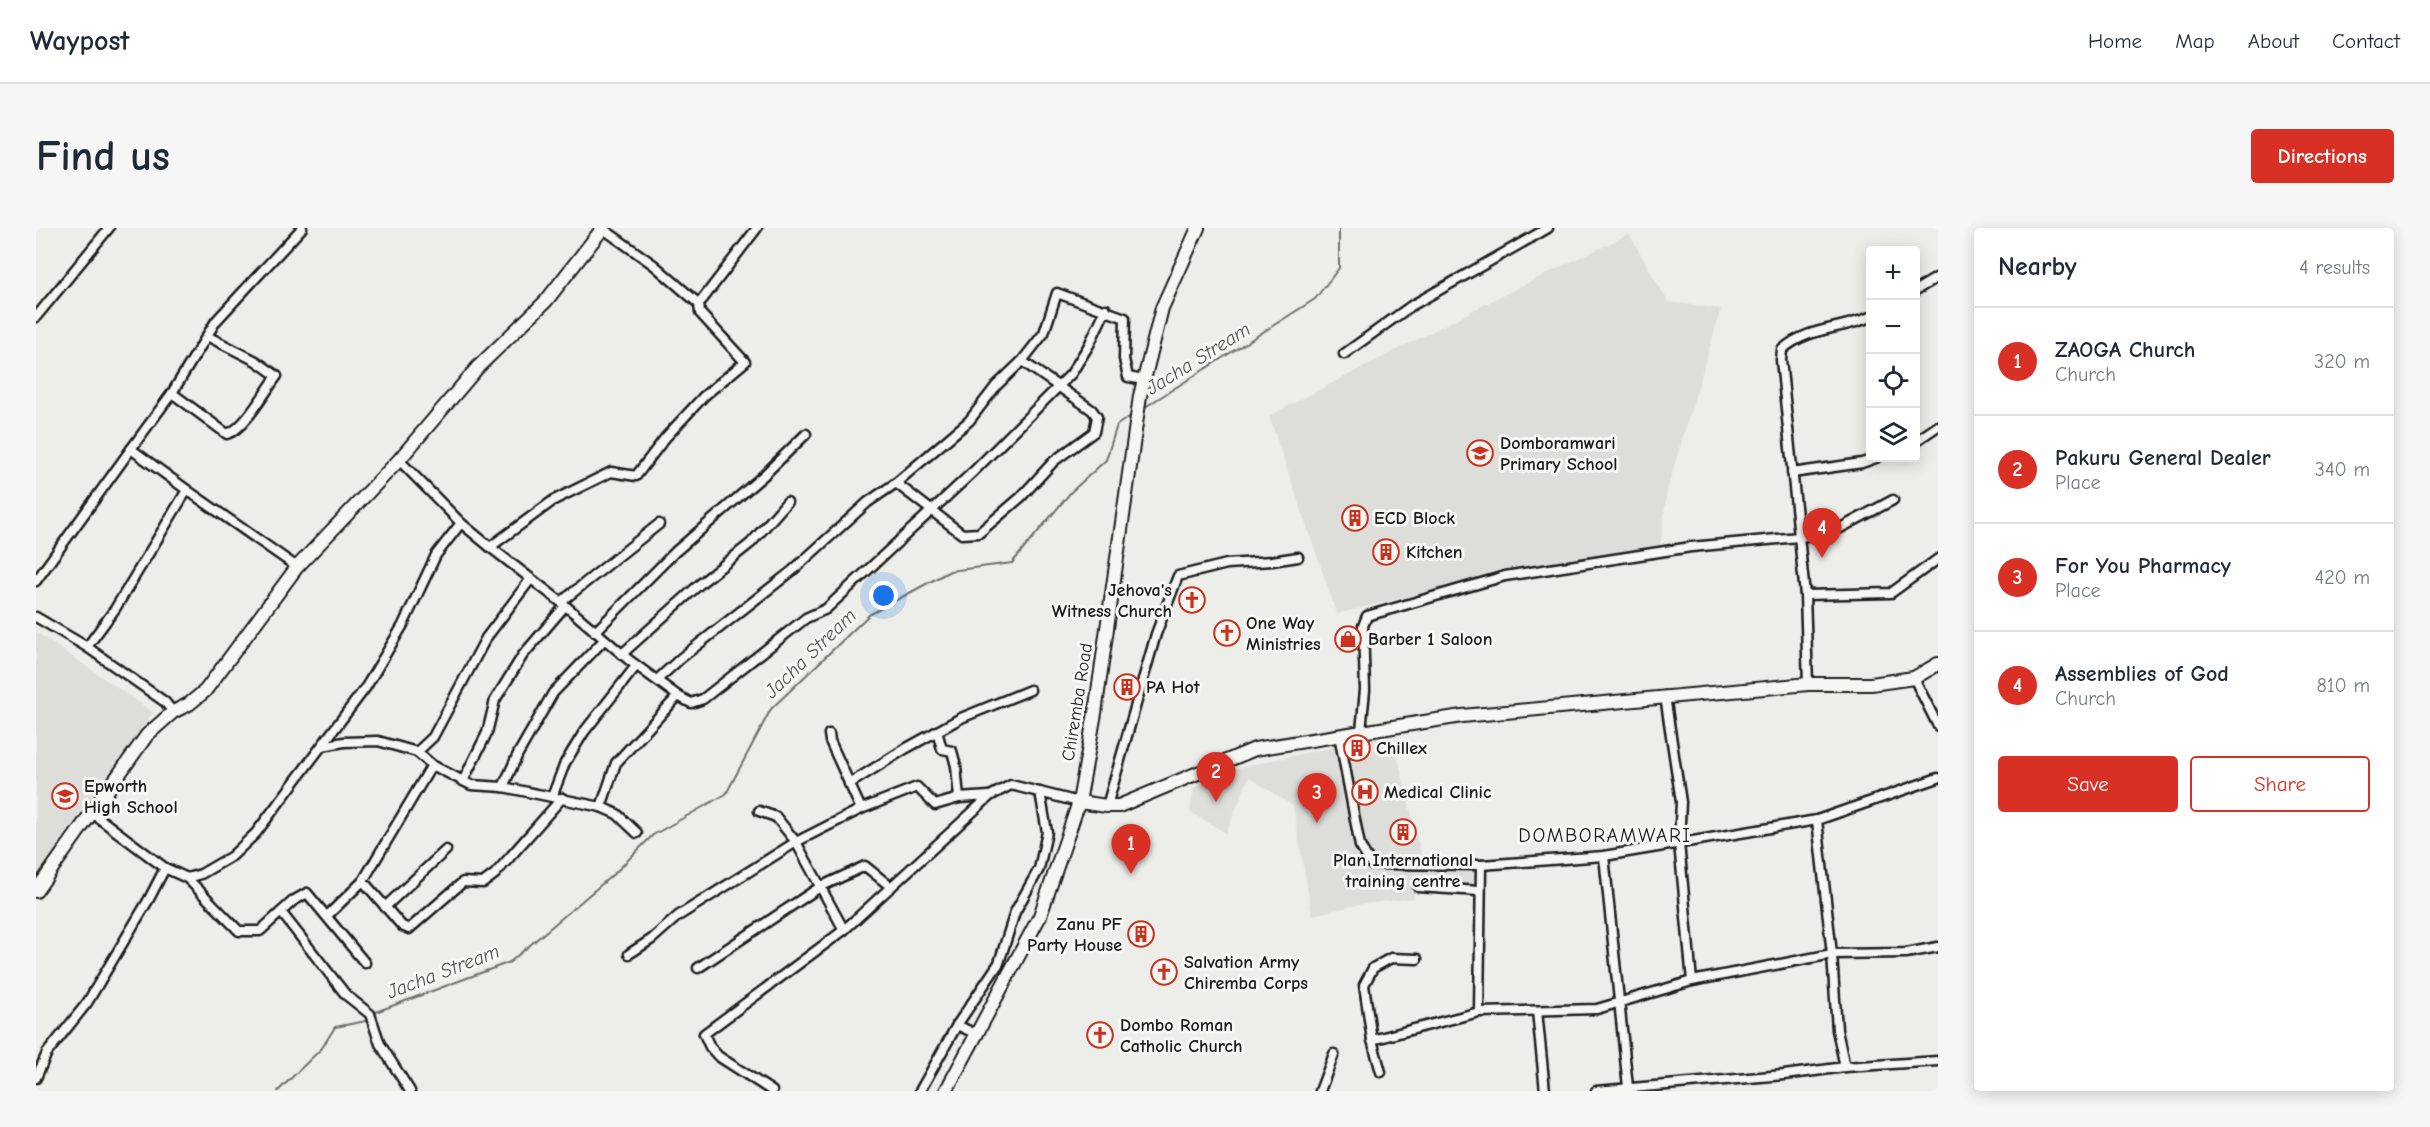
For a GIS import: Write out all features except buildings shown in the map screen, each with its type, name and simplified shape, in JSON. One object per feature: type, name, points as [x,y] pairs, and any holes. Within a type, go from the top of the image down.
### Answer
[{"type":"street","points":[[36,316],[109,228]]},
{"type":"street","points":[[36,581],[171,393],[216,321],[302,228]]},
{"type":"street","points":[[36,891],[147,735],[173,712],[205,692],[297,567],[399,460],[478,367],[546,301],[603,228],[654,265],[699,304],[700,313],[745,362],[704,396],[665,438],[636,476],[611,472],[563,495],[490,547]]},
{"type":"street","points":[[699,304],[757,228]]},
{"type":"street","name":"Chiremba Road","points":[[946,1091],[1040,916],[1079,802],[1095,712],[1143,380],[1162,308],[1198,228]]},
{"type":"street","points":[[1344,354],[1411,306],[1548,228]]},
{"type":"street","points":[[1920,288],[1938,277]]},
{"type":"street","points":[[658,680],[681,658],[792,571],[868,502],[896,483],[969,421],[996,386],[1022,361],[1044,333],[1057,293],[1106,309],[1125,318],[1124,359],[1128,377],[1143,380]]},
{"type":"street","points":[[399,460],[461,523],[563,604],[636,666],[691,703],[703,699],[806,618],[826,609],[974,471],[1071,374],[1089,345],[1106,309]]},
{"type":"street","points":[[1808,684],[1805,595],[1782,350],[1793,339],[1866,318]]},
{"type":"street","points":[[171,393],[227,434],[233,433],[245,420],[277,376],[207,336]]},
{"type":"street","points":[[896,483],[962,534],[979,533],[1021,497],[1054,461],[1094,432],[1097,417],[1092,410],[1022,361]]},
{"type":"street","points":[[1920,438],[1938,426]]},
{"type":"street","points":[[595,633],[675,552],[764,475],[806,434]]},
{"type":"street","points":[[131,449],[297,567]]},
{"type":"street","points":[[1792,473],[1866,462]]},
{"type":"street","points":[[87,647],[115,609],[187,490]]},
{"type":"street","points":[[1361,731],[1365,690],[1363,626],[1367,616],[1505,576],[1691,547],[1833,532],[1893,500]]},
{"type":"street","points":[[621,654],[701,582],[751,543],[787,502]]},
{"type":"street","points":[[187,878],[201,874],[232,856],[256,833],[366,687],[403,625],[436,555],[461,523]]},
{"type":"street","points":[[463,781],[487,733],[495,700],[523,655],[563,604],[659,524]]},
{"type":"street","points":[[1107,806],[1156,634],[1178,576],[1227,564],[1298,557]]},
{"type":"street","points":[[1805,595],[1891,593],[1938,559]]},
{"type":"street","points":[[417,752],[433,737],[486,638],[530,580]]},
{"type":"street","points":[[36,617],[87,647],[165,702],[173,712]]},
{"type":"street","points":[[503,788],[518,754],[553,693],[604,640]]},
{"type":"street","points":[[771,1091],[718,1056],[710,1047],[704,1034],[844,930],[990,796],[1011,785],[1079,802],[1119,806],[1255,749],[1462,716],[1808,684],[1871,684],[1914,678],[1938,663]]},
{"type":"street","points":[[552,796],[565,763],[584,732],[636,666]]},
{"type":"street","points":[[1914,678],[1938,726]]},
{"type":"street","points":[[849,784],[971,712],[1030,690]]},
{"type":"street","points":[[602,807],[616,763],[678,696]]},
{"type":"street","points":[[1665,696],[1681,802],[1679,843],[1692,981]]},
{"type":"street","points":[[937,731],[942,749],[952,751],[959,798]]},
{"type":"street","points":[[830,734],[830,741],[861,808]]},
{"type":"street","points":[[1339,735],[1360,846],[1371,864],[1481,865],[1604,856],[1817,820],[1938,778]]},
{"type":"street","points":[[322,747],[344,742],[378,741],[417,752],[432,765],[471,785],[552,796],[602,807],[617,813],[637,833]]},
{"type":"street","points":[[327,916],[363,881],[432,765]]},
{"type":"street","points":[[629,954],[652,939],[678,916],[796,842],[861,808],[917,787],[935,805],[959,798],[990,796]]},
{"type":"street","points":[[920,1091],[957,1025],[999,963],[1015,912],[1039,869],[1047,832],[1040,792]]},
{"type":"street","points":[[363,881],[402,927],[409,929],[463,882],[483,882],[495,874],[562,798]]},
{"type":"street","points":[[759,811],[776,817],[796,842],[844,930]]},
{"type":"street","points":[[92,813],[165,868],[187,878],[239,931],[260,931],[293,901],[307,893],[365,963]]},
{"type":"street","points":[[1817,820],[1832,954],[1837,1030],[1845,1067]]},
{"type":"street","points":[[385,907],[446,850]]},
{"type":"street","points":[[1604,856],[1628,1087]]},
{"type":"street","points":[[1479,1012],[1481,865]]},
{"type":"street","points":[[698,969],[820,887],[865,866],[891,887]]},
{"type":"street","points":[[36,1078],[47,1053],[87,1003],[165,868]]},
{"type":"street","points":[[1418,887],[1479,891]]},
{"type":"street","points":[[281,912],[346,995],[370,1014],[380,1044],[410,1091]]},
{"type":"street","points":[[1372,1040],[1479,1012],[1597,1009],[1692,981],[1832,954],[1906,953],[1938,947]]},
{"type":"street","points":[[1381,1072],[1372,1040],[1364,985],[1373,968],[1391,958],[1417,959]]},
{"type":"street","points":[[1537,1011],[1545,1091]]},
{"type":"street","points":[[957,1025],[978,1035]]},
{"type":"street","points":[[1320,1091],[1334,1054]]},
{"type":"street","points":[[1596,1091],[1784,1075],[1845,1067],[1938,1061]]},
{"type":"shaded area","name":"Domboramwari Primary School","points":[[1629,234],[1668,302],[1721,309],[1667,490],[1660,548],[1498,574],[1337,614],[1269,416],[1499,297]]},
{"type":"shaded area","name":"Epworth High School","points":[[36,632],[153,712],[36,880]]},
{"type":"shaded area","points":[[1392,734],[1423,862],[1475,865],[1473,896],[1414,891],[1414,898],[1362,904],[1312,915],[1293,806],[1249,777],[1226,833],[1190,812],[1194,788],[1237,768]]},
{"type":"waterway","name":"Jacha Stream","points":[[1142,409],[1315,299],[1339,268],[1339,228]]},
{"type":"waterway","name":"Jacha Stream","points":[[373,1013],[510,962],[616,872],[653,835],[726,794],[771,709],[869,615],[950,571],[1012,563],[1071,492],[1106,460],[1117,425],[1132,415]]},
{"type":"waterway","name":"Jacha Stream","points":[[278,1091],[322,1048],[335,1027],[366,1021],[369,1016]]},
{"type":"place","name":"Domboramwari Primary School","points":[[1480,453]]},
{"type":"place","name":"ECD Block","points":[[1355,518]]},
{"type":"place","name":"Kitchen","points":[[1386,552]]},
{"type":"place","name":"Assemblies of God","points":[[1822,558]]},
{"type":"place","name":"Jehova's Witness Church","points":[[1192,600]]},
{"type":"place","name":"One Way Ministries","points":[[1227,633]]},
{"type":"place","name":"Barber 1 Saloon","points":[[1348,639]]},
{"type":"place","name":"PA Hot","points":[[1127,687]]},
{"type":"place","name":"Chillex","points":[[1357,748]]},
{"type":"place","name":"Medical Clinic","points":[[1365,792]]},
{"type":"place","name":"Epworth High School","points":[[65,796]]},
{"type":"place","name":"Pakuru General Dealer","points":[[1216,802]]},
{"type":"place","name":"For You Pharmacy","points":[[1317,823]]},
{"type":"place","name":"Plan International training centre","points":[[1403,832]]},
{"type":"place","name":"ZAOGA Church","points":[[1131,874]]},
{"type":"place","name":"Zanu PF Party House","points":[[1141,934]]},
{"type":"place","name":"Salvation Army Chiremba Corps","points":[[1164,972]]},
{"type":"place","name":"Dombo Roman Catholic Church","points":[[1100,1035]]},
{"type":"district","name":"DOMBORAMWARI","points":[[1605,835]]}]
